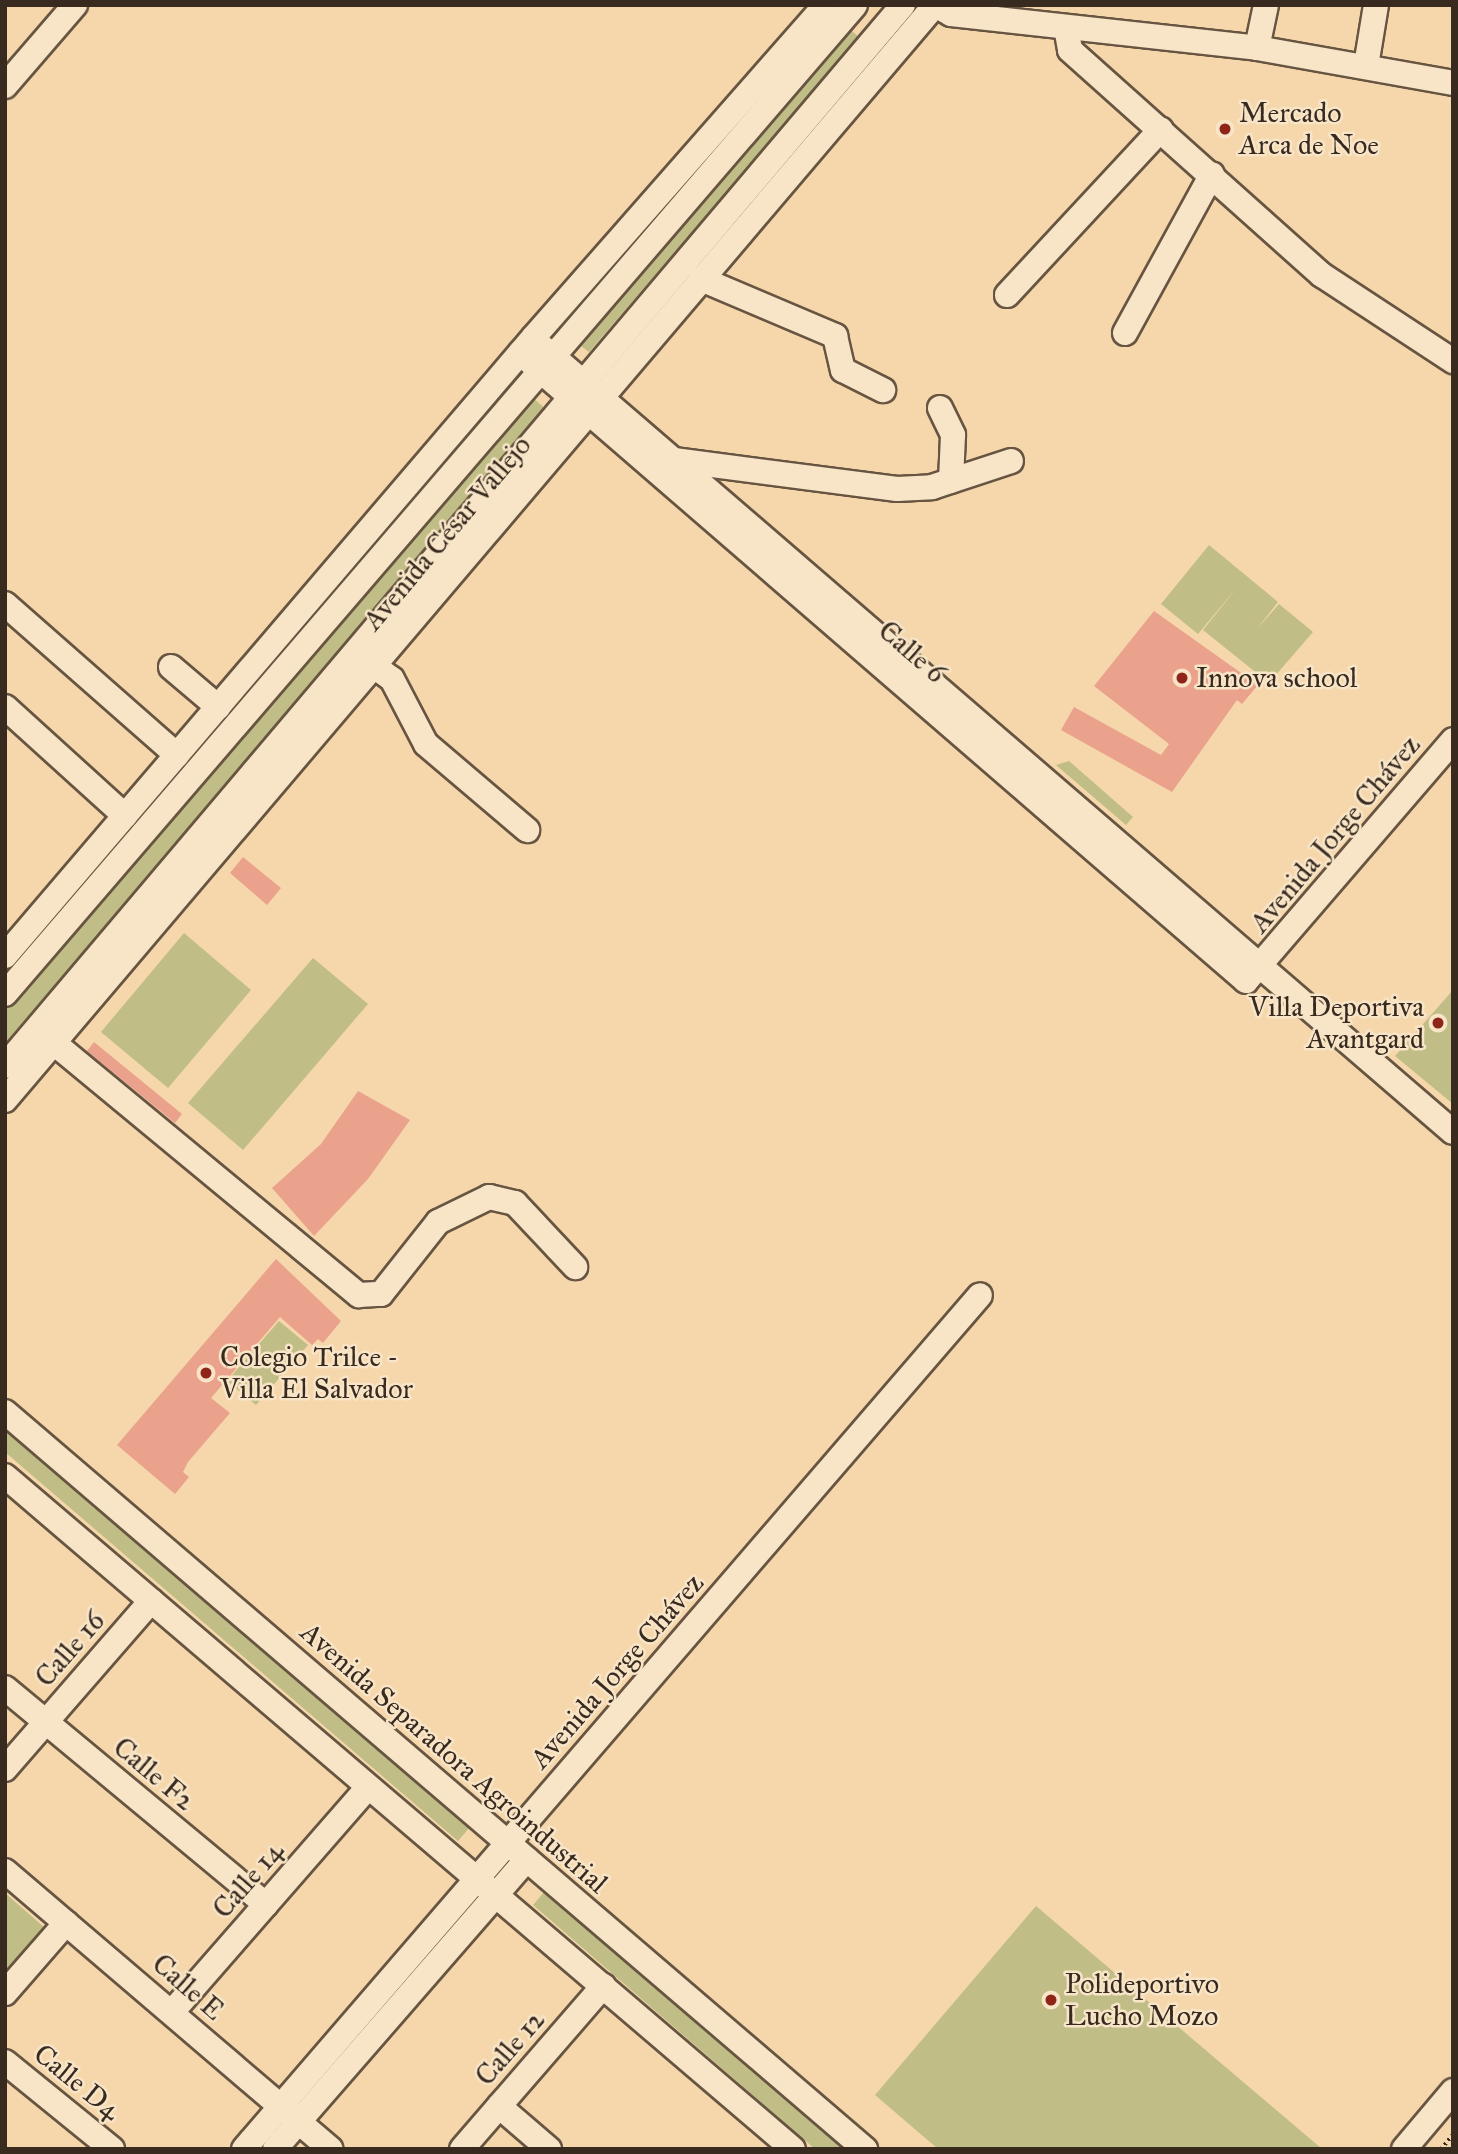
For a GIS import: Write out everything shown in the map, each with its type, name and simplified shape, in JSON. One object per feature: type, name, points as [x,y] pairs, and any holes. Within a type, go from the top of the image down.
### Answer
[{"type":"street","points":[[5,86],[75,5]]},
{"type":"street","points":[[5,956],[526,346],[826,5]]},
{"type":"street","name":"Avenida César Vallejo","points":[[5,994],[545,362],[855,5]]},
{"type":"street","name":"Avenida César Vallejo","points":[[5,1100],[374,666],[586,397],[902,5]]},
{"type":"street","name":"Avenida César Vallejo","points":[[5,1066],[586,397],[701,279],[935,5],[951,14],[1257,48],[1453,83]]},
{"type":"street","points":[[1257,48],[1266,5]]},
{"type":"street","points":[[1366,66],[1376,5]]},
{"type":"street","points":[[1066,27],[1070,50],[1322,275],[1453,361]]},
{"type":"street","points":[[1007,295],[1161,129]]},
{"type":"street","points":[[1125,333],[1212,174]]},
{"type":"street","points":[[701,279],[835,335],[843,370],[883,390]]},
{"type":"street","name":"Calle 6","points":[[526,346],[1153,885],[1262,966],[1453,1132]]},
{"type":"street","points":[[940,408],[953,435],[951,481]]},
{"type":"street","name":"Calle 6","points":[[639,442],[674,460],[692,488]]},
{"type":"street","points":[[674,460],[897,489],[951,481],[1012,461]]},
{"type":"street","points":[[5,604],[177,755]]},
{"type":"street","points":[[374,666],[391,678],[426,744],[527,830]]},
{"type":"street","points":[[171,667],[218,707]]},
{"type":"street","points":[[5,707],[125,816]]},
{"type":"street","name":"Avenida Jorge Chávez","points":[[1262,966],[1453,740]]},
{"type":"street","points":[[54,1043],[359,1295],[381,1294],[438,1222],[489,1197],[515,1203],[575,1267]]},
{"type":"street","name":"Avenida Jorge Chávez","points":[[275,2149],[289,2114],[477,1879],[980,1295]]},
{"type":"street","name":"Avenida Separadora Agroindustrial","points":[[5,1412],[865,2149]]},
{"type":"street","points":[[5,1476],[793,2149]]},
{"type":"street","name":"Calle 16","points":[[5,1769],[152,1601]]},
{"type":"street","name":"Calle F2","points":[[5,1688],[266,1905]]},
{"type":"street","name":"Calle 14","points":[[172,2012],[368,1787]]},
{"type":"street","name":"Avenida Jorge Chávez","points":[[244,2149],[289,2114],[527,1859]]},
{"type":"street","name":"Calle E","points":[[5,1871],[330,2149]]},
{"type":"street","points":[[5,1993],[66,1923]]},
{"type":"street","name":"Calle 12","points":[[462,2149],[603,1986]]},
{"type":"street","name":"Calle D4","points":[[5,2062],[112,2149]]},
{"type":"street","points":[[1404,2149],[1453,2091]]},
{"type":"street","points":[[499,2106],[549,2149]]},
{"type":"path","points":[[1441,2149],[1453,2134]]},
{"type":"shaded area","points":[[847,27],[859,37],[589,352],[577,343]]},
{"type":"shaded area","points":[[527,393],[547,410],[5,1043],[5,1003]]},
{"type":"shaded area","points":[[1209,545],[1278,602],[1257,629],[1279,604],[1313,632],[1269,683],[1203,630],[1239,585],[1198,634],[1161,604]]},
{"type":"shaded area","points":[[1069,761],[1133,817],[1126,825],[1056,765]]},
{"type":"shaded area","points":[[184,933],[251,990],[168,1088],[101,1032]]},
{"type":"shaded area","points":[[313,958],[368,1004],[243,1150],[188,1103]]},
{"type":"shaded area","name":"Villa Deportiva Avantgard","points":[[1453,990],[1453,1104],[1395,1056]]},
{"type":"shaded area","points":[[279,1321],[308,1345],[256,1405],[227,1381]]},
{"type":"shaded area","points":[[5,1427],[470,1827],[458,1841],[5,1452]]},
{"type":"shaded area","points":[[545,1891],[844,2149],[815,2149],[533,1905]]},
{"type":"shaded area","points":[[5,1893],[45,1928],[5,1972]]},
{"type":"shaded area","name":"Polideportivo Lucho Mozo","points":[[1036,1906],[1322,2149],[938,2149],[875,2095]]},
{"type":"building","points":[[1154,611],[1258,685],[1242,704],[1237,700],[1172,792],[1061,730],[1074,707],[1161,755],[1169,744],[1094,686]]},
{"type":"building","points":[[243,857],[281,888],[267,905],[230,873]]},
{"type":"building","points":[[94,1042],[182,1114],[175,1123],[87,1051]]},
{"type":"building","points":[[358,1091],[410,1120],[368,1179],[314,1236],[272,1188],[321,1144]]},
{"type":"building","name":"Colegio Trilce - Villa El Salvador","points":[[276,1259],[341,1321],[323,1343],[318,1339],[312,1345],[280,1317],[211,1398],[230,1413],[188,1462],[183,1472],[189,1477],[175,1494],[117,1445]]},
{"type":"place","name":"Mercado Arca de Noe","points":[[1225,129]]},
{"type":"place","name":"Innova school","points":[[1182,678]]},
{"type":"place","name":"Villa Deportiva Avantgard","points":[[1438,1023]]},
{"type":"place","name":"Colegio Trilce - Villa El Salvador","points":[[206,1373]]},
{"type":"place","name":"Polideportivo Lucho Mozo","points":[[1051,2000]]}]
